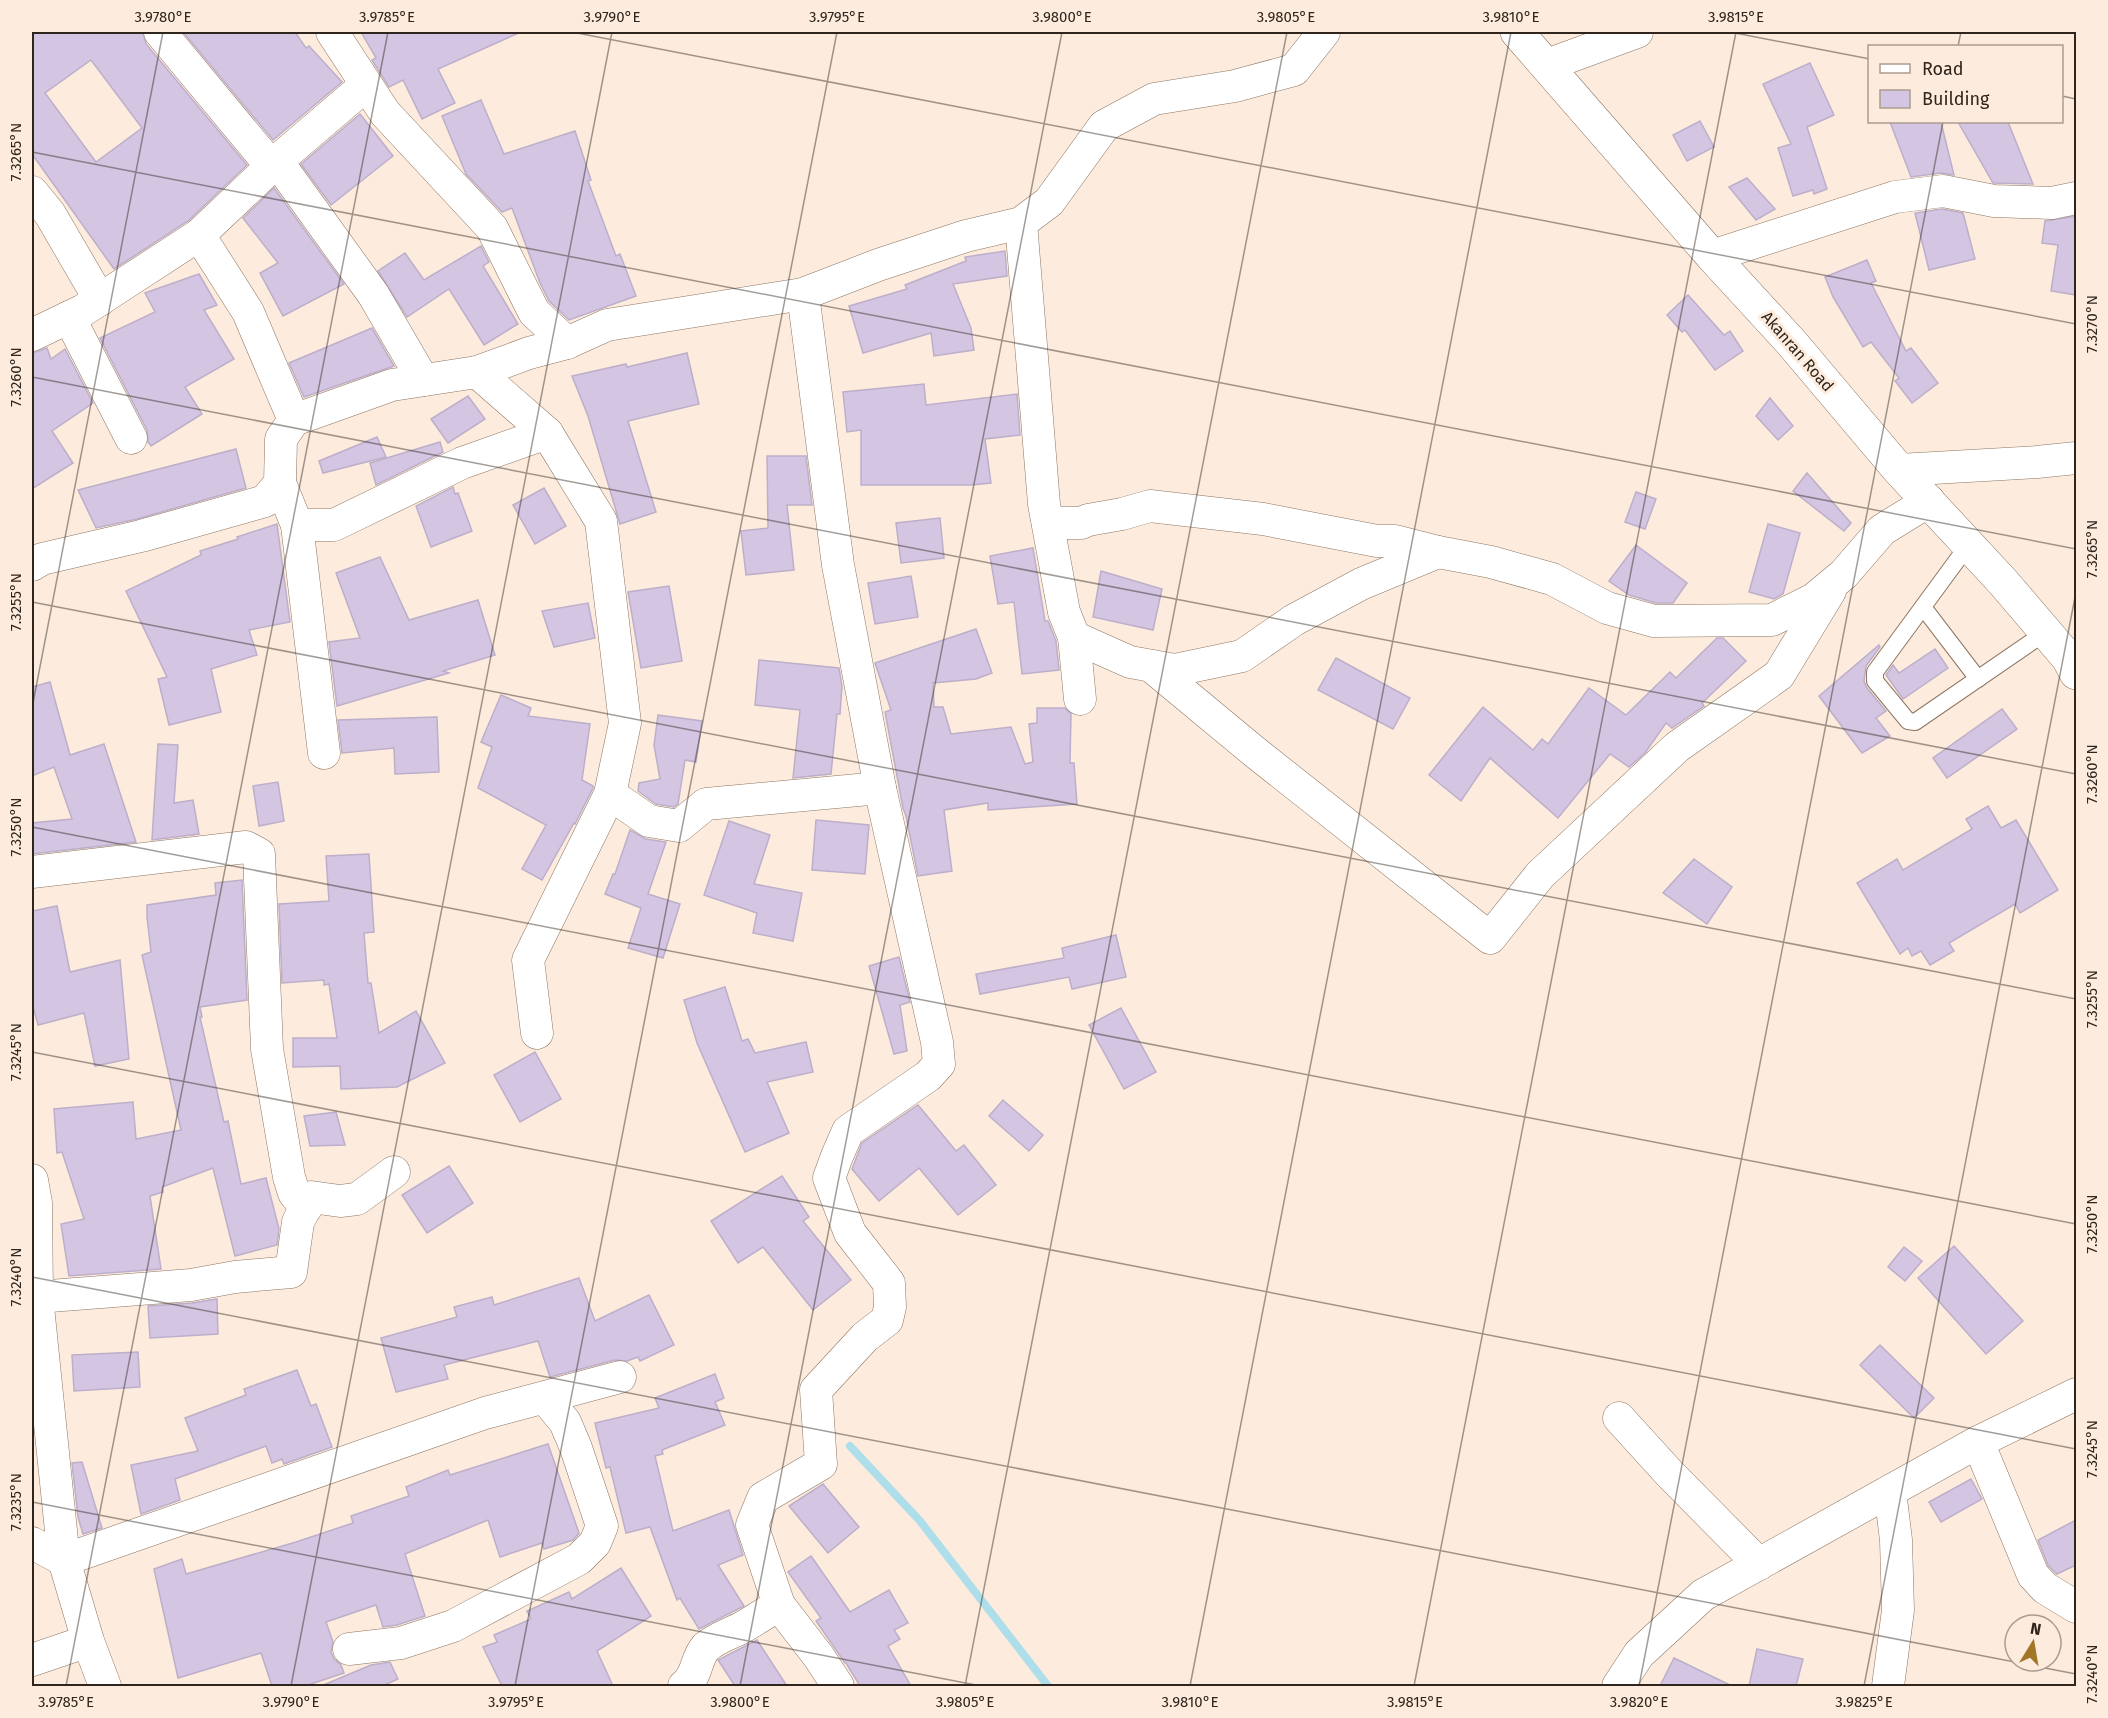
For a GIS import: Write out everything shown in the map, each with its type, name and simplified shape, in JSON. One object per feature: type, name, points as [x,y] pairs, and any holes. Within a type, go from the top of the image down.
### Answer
[{"type":"main road","name":"Akanran Road","points":[[1517,32],[1712,256],[1791,342],[1899,470],[1969,544],[2046,632],[2068,658],[2076,672]]},
{"type":"street","points":[[160,32],[275,164],[373,294],[423,380]]},
{"type":"street","points":[[332,32],[385,113],[492,228],[534,312],[567,343]]},
{"type":"street","points":[[324,753],[297,525],[280,483],[281,439],[294,420],[392,386],[477,372],[529,353],[567,343],[608,325],[803,294],[878,265],[966,236],[1021,223],[1048,202],[1104,126],[1154,99],[1235,86],[1294,70],[1324,32]]},
{"type":"street","points":[[1547,65],[1637,32]]},
{"type":"street","points":[[32,335],[100,300],[199,235],[275,164],[359,92],[369,90]]},
{"type":"street","points":[[1712,256],[1895,197],[1943,191],[1994,201],[2052,203],[2076,198]]},
{"type":"street","points":[[32,192],[50,214],[100,300]]},
{"type":"street","points":[[1021,223],[1044,504],[1064,612],[1074,637],[1080,699]]},
{"type":"street","points":[[199,235],[248,312],[294,420]]},
{"type":"street","points":[[803,294],[838,565],[880,788],[938,1042],[939,1064],[928,1076],[848,1131],[829,1178],[850,1233],[889,1282],[890,1307],[887,1320],[865,1337],[816,1390],[821,1464],[763,1498],[752,1525],[779,1605],[838,1686]]},
{"type":"street","points":[[529,353],[534,312]]},
{"type":"street","points":[[69,317],[131,438]]},
{"type":"street","points":[[477,372],[547,433],[601,521],[626,723],[610,794],[528,960],[537,1033]]},
{"type":"street","points":[[297,525],[334,525],[462,464],[547,433]]},
{"type":"street","points":[[1899,470],[2076,458]]},
{"type":"street","points":[[32,565],[42,559],[141,537],[265,501],[280,483]]},
{"type":"street","points":[[1048,523],[1081,523],[1150,506],[1263,519],[1377,541],[1395,541],[1491,562],[1552,579],[1607,608],[1654,621],[1772,620],[1814,599],[1836,580],[1882,530],[1929,501]]},
{"type":"street","points":[[1074,637],[1130,662],[1175,670],[1242,656],[1294,620],[1361,584],[1438,552]]},
{"type":"street","points":[[1151,666],[1265,760],[1490,938],[1540,875],[1677,747],[1779,675],[1836,580]]},
{"type":"street","points":[[610,794],[649,821],[679,826],[706,804],[880,788]]},
{"type":"street","points":[[32,872],[246,847],[259,854],[267,1049],[289,1177],[294,1193],[306,1208]]},
{"type":"street","points":[[37,1297],[191,1284],[291,1272],[297,1221],[311,1197],[340,1201],[357,1199],[394,1172]]},
{"type":"street","points":[[33,1196],[37,1297],[64,1560],[88,1641],[105,1686]]},
{"type":"street","points":[[32,1543],[64,1560],[486,1413],[621,1377]]},
{"type":"street","points":[[1618,1686],[1639,1654],[1703,1595],[1978,1442],[2076,1394]]},
{"type":"street","points":[[349,1649],[401,1643],[453,1626],[579,1559],[595,1543],[602,1526],[576,1448],[565,1422],[545,1398]]},
{"type":"street","points":[[1619,1418],[1670,1474],[1759,1564]]},
{"type":"street","points":[[1978,1442],[2033,1575],[2045,1588],[2076,1607]]},
{"type":"street","points":[[1888,1686],[1898,1610],[1896,1539],[1890,1491]]},
{"type":"street","points":[[684,1686],[691,1682],[700,1654],[709,1644],[779,1605]]},
{"type":"street","points":[[32,1660],[88,1641]]},
{"type":"lane","points":[[1969,544],[1875,672],[1875,681],[1908,721],[1915,722],[2046,632]]},
{"type":"lane","points":[[1923,607],[1978,679]]},
{"type":"building","points":[[32,32],[143,32],[146,44],[247,165],[188,221],[114,269],[32,154]],"holes":[[[91,60],[142,128],[96,162],[45,93]]]},
{"type":"building","points":[[183,32],[295,32],[306,48],[309,46],[342,82],[273,140]]},
{"type":"building","points":[[361,32],[521,32],[438,69],[455,103],[422,119],[403,80],[389,87],[372,60],[376,58]]},
{"type":"building","points":[[1810,63],[1834,115],[1807,127],[1827,189],[1814,194],[1813,190],[1793,196],[1778,148],[1791,144],[1763,84]]},
{"type":"building","points":[[481,100],[504,154],[575,131],[591,180],[588,181],[616,256],[620,254],[636,296],[569,320],[549,301],[512,208],[502,212],[466,174],[442,116]]},
{"type":"building","points":[[360,114],[393,156],[331,205],[301,164]]},
{"type":"building","points":[[1700,121],[1714,147],[1687,161],[1673,135]]},
{"type":"building","points":[[1890,123],[1941,123],[1954,175],[1941,173],[1911,177]]},
{"type":"building","points":[[1959,123],[2008,123],[2033,184],[1993,183]]},
{"type":"building","points":[[1747,178],[1775,209],[1756,220],[1729,187]]},
{"type":"building","points":[[274,188],[344,284],[283,316],[260,273],[278,263],[243,218]]},
{"type":"building","points":[[1942,209],[1963,213],[1975,259],[1929,270],[1915,213]]},
{"type":"building","points":[[2076,216],[2076,295],[2051,291],[2058,245],[2042,243],[2045,221]]},
{"type":"building","points":[[481,246],[489,262],[483,266],[518,324],[484,345],[449,289],[407,317],[378,271],[405,253],[424,280]]},
{"type":"building","points":[[1005,251],[1007,276],[953,284],[971,328],[974,350],[934,356],[931,333],[863,353],[849,306],[907,289],[905,285],[966,261],[965,257]]},
{"type":"building","points":[[1867,260],[1876,281],[1871,283],[1906,351],[1911,348],[1938,383],[1912,403],[1895,381],[1899,378],[1871,342],[1863,347],[1833,297],[1825,277]]},
{"type":"building","points":[[199,274],[217,305],[204,310],[234,359],[185,387],[202,414],[151,446],[148,442],[147,430],[100,338],[155,312],[145,293]]},
{"type":"building","points":[[1688,295],[1724,335],[1730,331],[1743,351],[1715,370],[1685,330],[1682,332],[1667,315]]},
{"type":"building","points":[[372,328],[394,366],[304,397],[289,363]]},
{"type":"building","points":[[47,348],[51,359],[65,349],[93,403],[52,431],[73,463],[32,489],[32,353]]},
{"type":"building","points":[[687,353],[699,404],[628,421],[656,512],[620,524],[588,416],[572,376],[626,364],[627,367]]},
{"type":"building","points":[[924,384],[926,405],[1017,394],[1020,435],[985,439],[991,483],[861,485],[861,430],[847,432],[843,392]]},
{"type":"building","points":[[468,396],[485,419],[448,443],[431,419]]},
{"type":"building","points":[[1770,398],[1793,426],[1778,440],[1756,416]]},
{"type":"building","points":[[377,437],[386,457],[323,473],[319,461]]},
{"type":"building","points":[[440,442],[443,452],[376,485],[370,463]]},
{"type":"building","points":[[236,449],[246,488],[137,519],[96,528],[78,490]]},
{"type":"building","points":[[767,456],[806,456],[812,505],[787,505],[794,570],[746,575],[741,531],[768,528]]},
{"type":"building","points":[[1807,473],[1851,523],[1844,531],[1793,491]]},
{"type":"building","points":[[453,487],[455,494],[458,493],[472,531],[431,547],[416,506]]},
{"type":"building","points":[[544,488],[566,526],[535,544],[513,505]]},
{"type":"building","points":[[1636,492],[1656,499],[1645,529],[1625,522]]},
{"type":"building","points":[[940,518],[944,558],[901,563],[896,523]]},
{"type":"building","points":[[277,524],[290,622],[249,630],[257,655],[211,669],[221,712],[169,725],[158,679],[167,677],[126,591],[201,555],[200,551]]},
{"type":"building","points":[[1768,524],[1800,533],[1783,594],[1774,599],[1749,592]]},
{"type":"building","points":[[1636,545],[1687,583],[1673,603],[1656,603],[1629,595],[1609,581]]},
{"type":"building","points":[[1033,548],[1045,621],[1048,621],[1056,641],[1059,670],[1022,674],[1014,602],[998,604],[990,556]]},
{"type":"building","points":[[380,557],[409,620],[478,600],[495,655],[443,671],[449,673],[337,706],[329,642],[360,638],[336,573]]},
{"type":"building","points":[[1101,571],[1162,589],[1153,630],[1093,617]]},
{"type":"building","points":[[911,576],[918,617],[875,624],[868,583]]},
{"type":"building","points":[[669,586],[682,661],[641,668],[628,592]]},
{"type":"building","points":[[588,603],[595,638],[554,647],[542,611]]},
{"type":"building","points":[[976,629],[992,673],[976,679],[933,683],[934,707],[943,707],[951,734],[1011,727],[1025,764],[1033,762],[1029,724],[1037,723],[1037,708],[1065,708],[1071,714],[1070,763],[1074,763],[1077,804],[988,810],[988,803],[944,810],[952,871],[918,876],[885,712],[891,710],[875,663]]},
{"type":"building","points":[[1717,638],[1723,638],[1746,661],[1702,703],[1704,706],[1672,728],[1666,723],[1645,753],[1629,767],[1610,754],[1558,818],[1490,758],[1461,801],[1429,775],[1483,707],[1533,750],[1542,739],[1548,744],[1589,688],[1626,715],[1670,672],[1676,678]]},
{"type":"building","points":[[1879,645],[1880,647],[1866,666],[1864,681],[1886,711],[1876,718],[1890,736],[1862,753],[1819,696]]},
{"type":"building","points":[[1935,649],[1948,668],[1903,699],[1886,675],[1893,665],[1899,673]]},
{"type":"building","points":[[1336,658],[1410,698],[1393,729],[1318,690]]},
{"type":"building","points":[[759,660],[839,668],[842,686],[840,714],[837,714],[831,774],[793,778],[800,710],[755,705]]},
{"type":"building","points":[[50,682],[70,755],[104,744],[136,842],[32,854],[32,823],[72,819],[54,767],[32,776],[32,687]]},
{"type":"building","points":[[501,695],[531,708],[528,716],[590,724],[582,780],[593,788],[542,880],[522,869],[546,825],[478,788],[492,747],[481,742]]},
{"type":"building","points":[[2002,709],[2017,729],[1947,778],[1933,758]]},
{"type":"building","points":[[658,715],[702,721],[696,762],[685,760],[678,804],[674,807],[656,804],[638,791],[639,783],[660,779],[654,745]]},
{"type":"building","points":[[437,717],[439,772],[395,774],[394,748],[342,753],[338,720]]},
{"type":"building","points":[[158,744],[178,745],[174,803],[193,800],[199,834],[152,840]]},
{"type":"building","points":[[278,782],[284,821],[259,826],[253,786]]},
{"type":"building","points":[[1988,806],[2001,828],[2016,820],[2058,890],[2020,913],[2015,904],[1949,943],[1954,951],[1930,965],[1921,951],[1912,956],[1908,948],[1900,954],[1857,883],[1897,859],[1903,870],[1972,829],[1966,819]]},
{"type":"building","points":[[816,820],[869,825],[865,874],[812,870]]},
{"type":"building","points":[[729,821],[770,835],[754,884],[802,893],[793,941],[753,933],[757,913],[704,895]]},
{"type":"building","points":[[630,830],[646,839],[666,842],[648,894],[680,904],[663,958],[628,948],[641,908],[605,894],[615,874]]},
{"type":"building","points":[[369,854],[374,932],[364,933],[368,983],[371,983],[379,1033],[416,1011],[445,1063],[397,1087],[341,1089],[340,1066],[293,1067],[293,1038],[337,1038],[329,984],[324,985],[324,980],[282,983],[279,904],[329,901],[326,856]]},
{"type":"building","points":[[1694,859],[1732,887],[1707,924],[1663,893]]},
{"type":"building","points":[[242,880],[247,1000],[200,1007],[202,1017],[200,1017],[224,1122],[228,1121],[241,1184],[266,1178],[279,1229],[277,1245],[235,1256],[213,1168],[162,1187],[163,1192],[150,1196],[161,1269],[69,1276],[61,1224],[84,1219],[62,1152],[57,1153],[54,1109],[133,1102],[136,1139],[181,1130],[142,955],[151,952],[147,905],[216,895],[215,883]]},
{"type":"building","points":[[57,906],[70,972],[120,960],[129,1059],[95,1066],[84,1013],[38,1025],[32,1003],[32,911]]},
{"type":"building","points":[[1116,935],[1126,977],[1072,989],[1069,977],[980,994],[976,974],[1064,958],[1062,948]]},
{"type":"building","points":[[899,957],[910,1002],[900,1005],[907,1051],[894,1054],[869,966]]},
{"type":"building","points":[[725,987],[742,1041],[748,1039],[755,1053],[806,1042],[813,1072],[767,1082],[789,1133],[745,1152],[697,1043],[684,1000]]},
{"type":"building","points":[[1121,1008],[1156,1072],[1124,1089],[1089,1025]]},
{"type":"building","points":[[535,1052],[561,1099],[520,1122],[494,1075]]},
{"type":"building","points":[[1003,1100],[1043,1135],[1029,1151],[989,1116]]},
{"type":"building","points":[[918,1105],[956,1151],[964,1145],[996,1185],[958,1215],[919,1168],[879,1201],[852,1169],[862,1143]]},
{"type":"building","points":[[336,1112],[345,1145],[310,1146],[304,1116]]},
{"type":"building","points":[[449,1166],[473,1203],[427,1233],[402,1195]]},
{"type":"building","points":[[782,1176],[809,1217],[803,1221],[851,1280],[813,1310],[763,1247],[738,1263],[711,1221]]},
{"type":"building","points":[[1954,1246],[2023,1321],[1986,1354],[1918,1278]]},
{"type":"building","points":[[1904,1247],[1922,1261],[1905,1281],[1888,1267]]},
{"type":"building","points":[[579,1278],[595,1321],[649,1295],[674,1345],[640,1361],[638,1357],[627,1361],[615,1360],[550,1377],[538,1341],[444,1365],[448,1379],[396,1392],[381,1338],[457,1317],[454,1307],[492,1297],[494,1305]]},
{"type":"building","points":[[217,1299],[218,1334],[150,1338],[148,1306]]},
{"type":"building","points":[[1880,1345],[1934,1398],[1914,1418],[1860,1365]]},
{"type":"building","points":[[138,1352],[140,1387],[74,1391],[72,1355]]},
{"type":"building","points":[[297,1370],[311,1406],[316,1404],[332,1447],[284,1464],[282,1459],[272,1463],[266,1446],[175,1479],[180,1500],[141,1514],[131,1465],[198,1451],[185,1418],[246,1395],[244,1389]]},
{"type":"building","points":[[715,1374],[724,1398],[715,1402],[725,1425],[662,1450],[663,1454],[655,1456],[673,1531],[729,1510],[743,1555],[718,1565],[744,1606],[699,1629],[680,1598],[677,1600],[650,1527],[626,1533],[610,1467],[606,1468],[595,1423],[659,1408],[655,1398]]},
{"type":"building","points":[[548,1444],[579,1533],[573,1540],[544,1549],[542,1543],[500,1557],[488,1520],[405,1554],[425,1616],[383,1627],[376,1605],[326,1622],[333,1642],[331,1652],[344,1673],[305,1686],[272,1686],[261,1653],[178,1678],[154,1569],[182,1559],[186,1574],[296,1542],[353,1523],[351,1516],[409,1496],[406,1487],[448,1470],[450,1475]]},
{"type":"building","points":[[82,1462],[102,1528],[83,1534],[78,1517],[72,1463]]},
{"type":"building","points":[[1971,1479],[1982,1499],[1941,1522],[1929,1502]]},
{"type":"building","points":[[823,1484],[859,1527],[828,1553],[789,1506]]},
{"type":"building","points":[[2076,1520],[2076,1565],[2057,1574],[2048,1565],[2038,1540]]},
{"type":"building","points":[[811,1556],[850,1612],[889,1590],[908,1623],[894,1630],[900,1639],[888,1646],[911,1686],[860,1686],[816,1621],[821,1618],[788,1572]]},
{"type":"building","points":[[621,1568],[651,1616],[597,1651],[613,1686],[502,1686],[483,1647],[497,1642],[494,1635],[531,1619],[527,1611],[569,1592],[572,1599]]},
{"type":"building","points":[[757,1640],[787,1686],[735,1686],[718,1660]]},
{"type":"building","points":[[1757,1649],[1803,1659],[1796,1686],[1749,1686]]},
{"type":"building","points":[[1674,1658],[1732,1686],[1660,1686]]},
{"type":"building","points":[[390,1662],[398,1679],[382,1686],[321,1686],[371,1665]]},
{"type":"waterway","points":[[850,1446],[920,1521],[1048,1686]]}]
